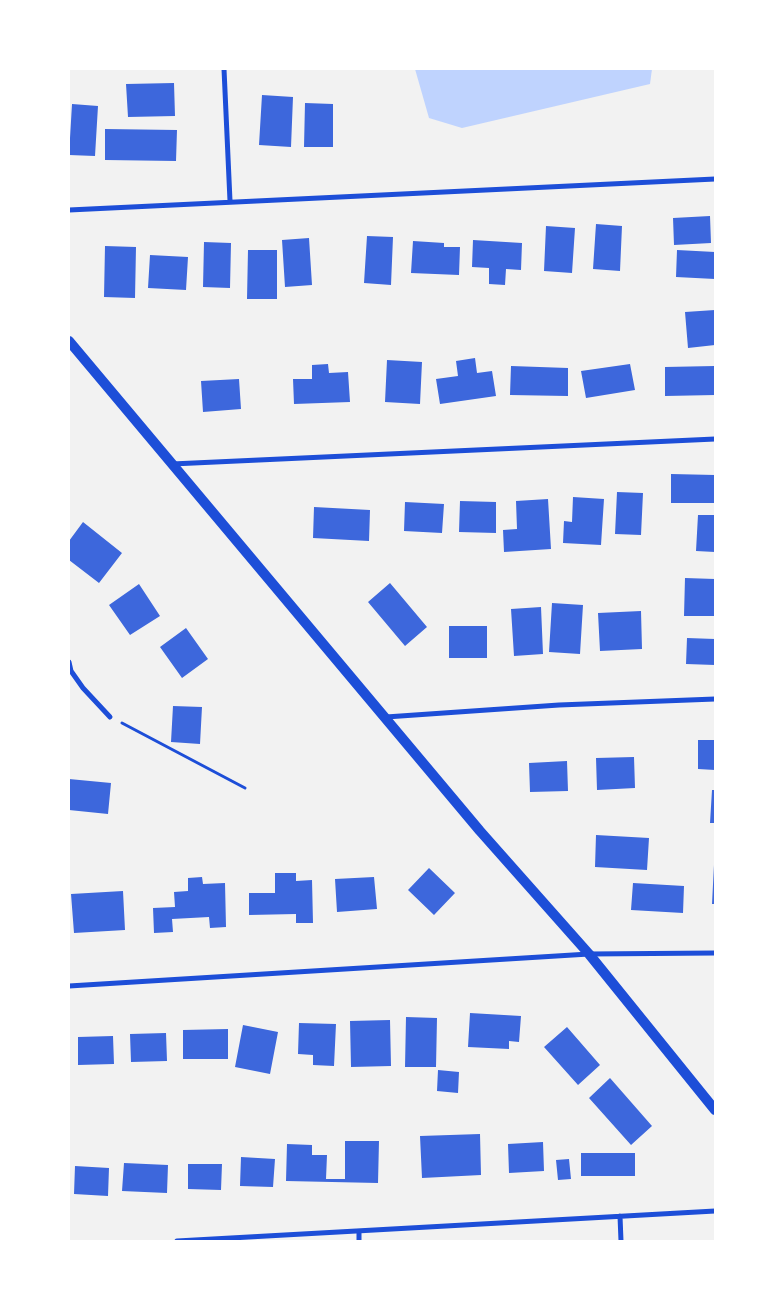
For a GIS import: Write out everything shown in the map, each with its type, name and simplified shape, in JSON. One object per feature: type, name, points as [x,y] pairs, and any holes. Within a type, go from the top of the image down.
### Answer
[{"type":"main road","points":[[69,341],[480,831],[589,954],[715,1110]]},
{"type":"street","points":[[224,69],[230,201]]},
{"type":"street","points":[[69,210],[715,179]]},
{"type":"street","points":[[171,464],[715,439]]},
{"type":"street","points":[[69,662],[71,671],[83,688],[110,717]]},
{"type":"street","points":[[385,717],[559,705],[715,699]]},
{"type":"street","points":[[69,986],[589,954],[715,953]]},
{"type":"street","points":[[177,1241],[715,1211]]},
{"type":"street","points":[[620,1216],[621,1241]]},
{"type":"street","points":[[359,1231],[359,1241]]},
{"type":"path","points":[[110,717],[245,788]]},
{"type":"water","points":[[415,69],[652,69],[650,84],[462,128],[429,118]]},
{"type":"building","points":[[174,83],[175,116],[128,117],[126,84]]},
{"type":"building","points":[[262,95],[293,97],[291,147],[259,145]]},
{"type":"building","points":[[305,103],[333,104],[333,147],[304,147]]},
{"type":"building","points":[[72,104],[98,106],[95,156],[69,155]]},
{"type":"building","points":[[105,129],[177,130],[176,161],[105,160]]},
{"type":"building","points":[[710,216],[711,243],[674,245],[673,218]]},
{"type":"building","points":[[596,224],[622,226],[620,271],[593,269]]},
{"type":"building","points":[[546,226],[575,228],[572,273],[544,271]]},
{"type":"building","points":[[367,236],[393,237],[391,285],[364,283]]},
{"type":"building","points":[[309,238],[312,285],[285,287],[282,240]]},
{"type":"building","points":[[473,240],[522,243],[521,270],[506,269],[505,285],[489,284],[489,268],[472,267]]},
{"type":"building","points":[[413,241],[444,243],[444,247],[460,247],[459,275],[411,273]]},
{"type":"building","points":[[204,242],[231,243],[230,288],[203,287]]},
{"type":"building","points":[[105,246],[136,247],[135,298],[104,297]]},
{"type":"building","points":[[248,250],[277,250],[277,299],[247,299]]},
{"type":"building","points":[[677,250],[715,252],[715,279],[676,277]]},
{"type":"building","points":[[150,255],[188,257],[186,290],[148,288]]},
{"type":"building","points":[[715,310],[715,345],[688,348],[685,312]]},
{"type":"building","points":[[475,358],[477,373],[492,371],[496,396],[440,404],[436,379],[458,376],[456,361]]},
{"type":"building","points":[[387,360],[422,362],[420,404],[385,402]]},
{"type":"building","points":[[328,364],[329,373],[348,372],[350,402],[294,404],[293,379],[312,379],[312,365]]},
{"type":"building","points":[[630,364],[635,390],[586,398],[581,371]]},
{"type":"building","points":[[511,366],[568,368],[568,396],[510,395]]},
{"type":"building","points":[[715,366],[715,395],[665,396],[665,367]]},
{"type":"building","points":[[239,379],[241,409],[203,412],[201,381]]},
{"type":"building","points":[[671,474],[715,475],[715,503],[671,503]]},
{"type":"building","points":[[617,492],[643,493],[641,535],[615,534]]},
{"type":"building","points":[[573,497],[604,499],[601,545],[563,543],[564,521],[572,522]]},
{"type":"building","points":[[548,499],[551,549],[504,552],[503,530],[517,529],[516,501]]},
{"type":"building","points":[[460,501],[496,502],[496,533],[459,532]]},
{"type":"building","points":[[405,502],[444,504],[442,533],[404,531]]},
{"type":"building","points":[[314,507],[370,510],[369,541],[313,538]]},
{"type":"building","points":[[698,515],[715,515],[715,552],[696,551]]},
{"type":"building","points":[[83,522],[122,553],[99,583],[69,560],[69,541]]},
{"type":"building","points":[[685,578],[715,579],[715,616],[684,616]]},
{"type":"building","points":[[390,583],[427,627],[405,646],[368,602]]},
{"type":"building","points":[[139,584],[160,616],[130,635],[109,605]]},
{"type":"building","points":[[552,603],[583,605],[580,654],[549,652]]},
{"type":"building","points":[[541,607],[543,654],[514,656],[511,609]]},
{"type":"building","points":[[641,611],[642,649],[600,651],[598,613]]},
{"type":"building","points":[[449,626],[487,626],[487,658],[449,658]]},
{"type":"building","points":[[186,628],[208,659],[182,678],[160,647]]},
{"type":"building","points":[[687,638],[715,639],[715,665],[686,664]]},
{"type":"building","points":[[173,706],[202,707],[200,744],[171,742]]},
{"type":"building","points":[[698,740],[715,740],[715,770],[698,769]]},
{"type":"building","points":[[634,757],[635,788],[597,790],[596,758]]},
{"type":"building","points":[[567,761],[568,791],[530,792],[529,763]]},
{"type":"building","points":[[69,779],[111,783],[108,814],[69,810]]},
{"type":"building","points":[[712,790],[715,790],[715,823],[710,823]]},
{"type":"building","points":[[596,835],[649,838],[647,870],[595,867]]},
{"type":"building","points":[[714,865],[715,904],[712,904]]},
{"type":"building","points":[[429,868],[455,893],[434,915],[408,890]]},
{"type":"building","points":[[275,873],[296,873],[296,881],[312,880],[313,923],[296,923],[296,914],[249,915],[249,893],[275,893]]},
{"type":"building","points":[[202,877],[203,884],[225,883],[226,927],[210,928],[209,917],[172,919],[173,932],[154,933],[153,908],[175,907],[174,892],[188,891],[188,878]]},
{"type":"building","points":[[374,877],[377,909],[337,912],[335,879]]},
{"type":"building","points":[[633,883],[684,886],[683,913],[631,910]]},
{"type":"building","points":[[123,891],[125,930],[74,933],[71,894]]},
{"type":"building","points":[[470,1013],[521,1016],[519,1042],[509,1041],[509,1049],[468,1047]]},
{"type":"building","points":[[406,1017],[437,1018],[436,1067],[405,1067]]},
{"type":"building","points":[[390,1020],[391,1066],[351,1067],[350,1021]]},
{"type":"building","points":[[299,1023],[336,1024],[334,1066],[313,1065],[313,1055],[298,1054]]},
{"type":"building","points":[[243,1025],[278,1032],[270,1074],[235,1067]]},
{"type":"building","points":[[567,1027],[600,1065],[578,1085],[544,1047]]},
{"type":"building","points":[[228,1029],[228,1059],[183,1059],[183,1030]]},
{"type":"building","points":[[166,1033],[167,1061],[131,1062],[130,1034]]},
{"type":"building","points":[[113,1036],[114,1064],[78,1065],[78,1037]]},
{"type":"building","points":[[438,1070],[459,1072],[458,1093],[437,1091]]},
{"type":"building","points":[[610,1078],[652,1126],[631,1145],[589,1098]]},
{"type":"building","points":[[480,1134],[481,1175],[422,1178],[420,1136]]},
{"type":"building","points":[[345,1141],[379,1141],[378,1183],[286,1181],[287,1144],[312,1145],[312,1155],[327,1155],[326,1179],[345,1179]]},
{"type":"building","points":[[543,1142],[544,1171],[509,1173],[508,1144]]},
{"type":"building","points":[[581,1153],[635,1153],[635,1176],[581,1176]]},
{"type":"building","points":[[241,1157],[275,1159],[273,1187],[240,1186]]},
{"type":"building","points":[[569,1159],[571,1179],[558,1180],[556,1160]]},
{"type":"building","points":[[124,1163],[168,1165],[167,1193],[122,1191]]},
{"type":"building","points":[[188,1164],[222,1164],[221,1190],[188,1189]]},
{"type":"building","points":[[75,1166],[109,1168],[108,1196],[74,1194]]}]
